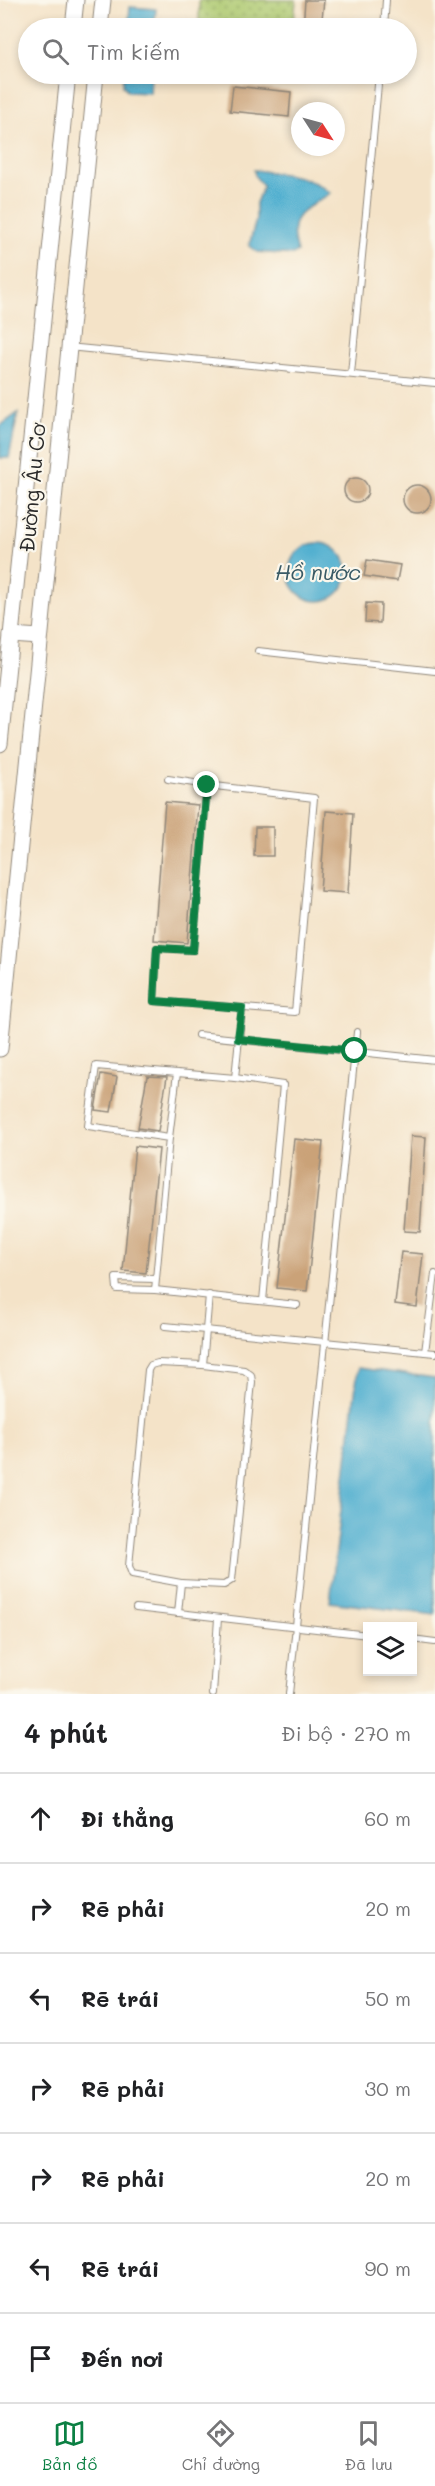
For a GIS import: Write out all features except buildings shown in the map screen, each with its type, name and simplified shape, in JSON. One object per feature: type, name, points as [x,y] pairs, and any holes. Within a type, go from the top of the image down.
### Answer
[{"type":"street","points":[[74,18],[76,0]]},
{"type":"street","points":[[101,18],[103,0]]},
{"type":"street","name":"Đường Âu Cơ","points":[[0,744],[67,84]]},
{"type":"street","name":"Đường Âu Cơ","points":[[0,1049],[95,84]]},
{"type":"street","points":[[11,635],[40,637]]},
{"type":"lane","points":[[385,18],[386,0]]},
{"type":"lane","points":[[351,375],[378,84]]},
{"type":"lane","points":[[68,346],[435,383]]},
{"type":"lane","points":[[258,651],[435,671]]},
{"type":"lane","points":[[168,779],[314,798],[295,1012],[154,1001],[157,948],[193,950],[207,785]]},
{"type":"lane","points":[[235,1078],[242,1008]]},
{"type":"lane","points":[[289,1694],[357,1032]]},
{"type":"lane","points":[[198,1035],[435,1060]]},
{"type":"lane","points":[[169,1137],[88,1126],[96,1066],[235,1078],[283,1085],[263,1301]]},
{"type":"lane","points":[[155,1290],[177,1073]]},
{"type":"lane","points":[[425,1352],[435,1274]]},
{"type":"lane","points":[[155,1279],[116,1278],[117,1289],[155,1290],[297,1305]]},
{"type":"lane","points":[[203,1365],[209,1295]]},
{"type":"lane","points":[[165,1326],[435,1353]]},
{"type":"lane","points":[[158,1363],[203,1365],[244,1370],[251,1375],[232,1580],[224,1585],[181,1583],[140,1577],[132,1574],[129,1566],[147,1382],[151,1365],[158,1363]]},
{"type":"lane","points":[[178,1613],[181,1583]]},
{"type":"lane","points":[[136,1608],[363,1634]]},
{"type":"lane","points":[[213,1694],[218,1618]]},
{"type":"lane","points":[[417,1640],[435,1642]]},
{"type":"green space","points":[[199,0],[296,0],[294,18],[199,18]]},
{"type":"water","points":[[130,7],[156,9],[155,18],[129,18]]},
{"type":"water","points":[[150,84],[150,93],[128,92],[123,85]]},
{"type":"water","points":[[254,170],[303,178],[331,193],[305,210],[295,221],[293,229],[297,252],[293,255],[257,252],[249,246],[256,220],[256,203],[263,186],[255,176]]},
{"type":"water","points":[[18,413],[9,458],[0,458],[0,426]]},
{"type":"water","name":"Hồ nước","points":[[318,543],[334,548],[342,556],[347,572],[342,588],[334,596],[318,601],[302,596],[294,588],[289,572],[294,556],[302,548]]},
{"type":"water","points":[[358,1368],[435,1378],[435,1615],[330,1602]]},
{"type":"route","points":[[207,785],[193,950],[157,948],[154,1001],[242,1008],[238,1039],[355,1051]]}]
